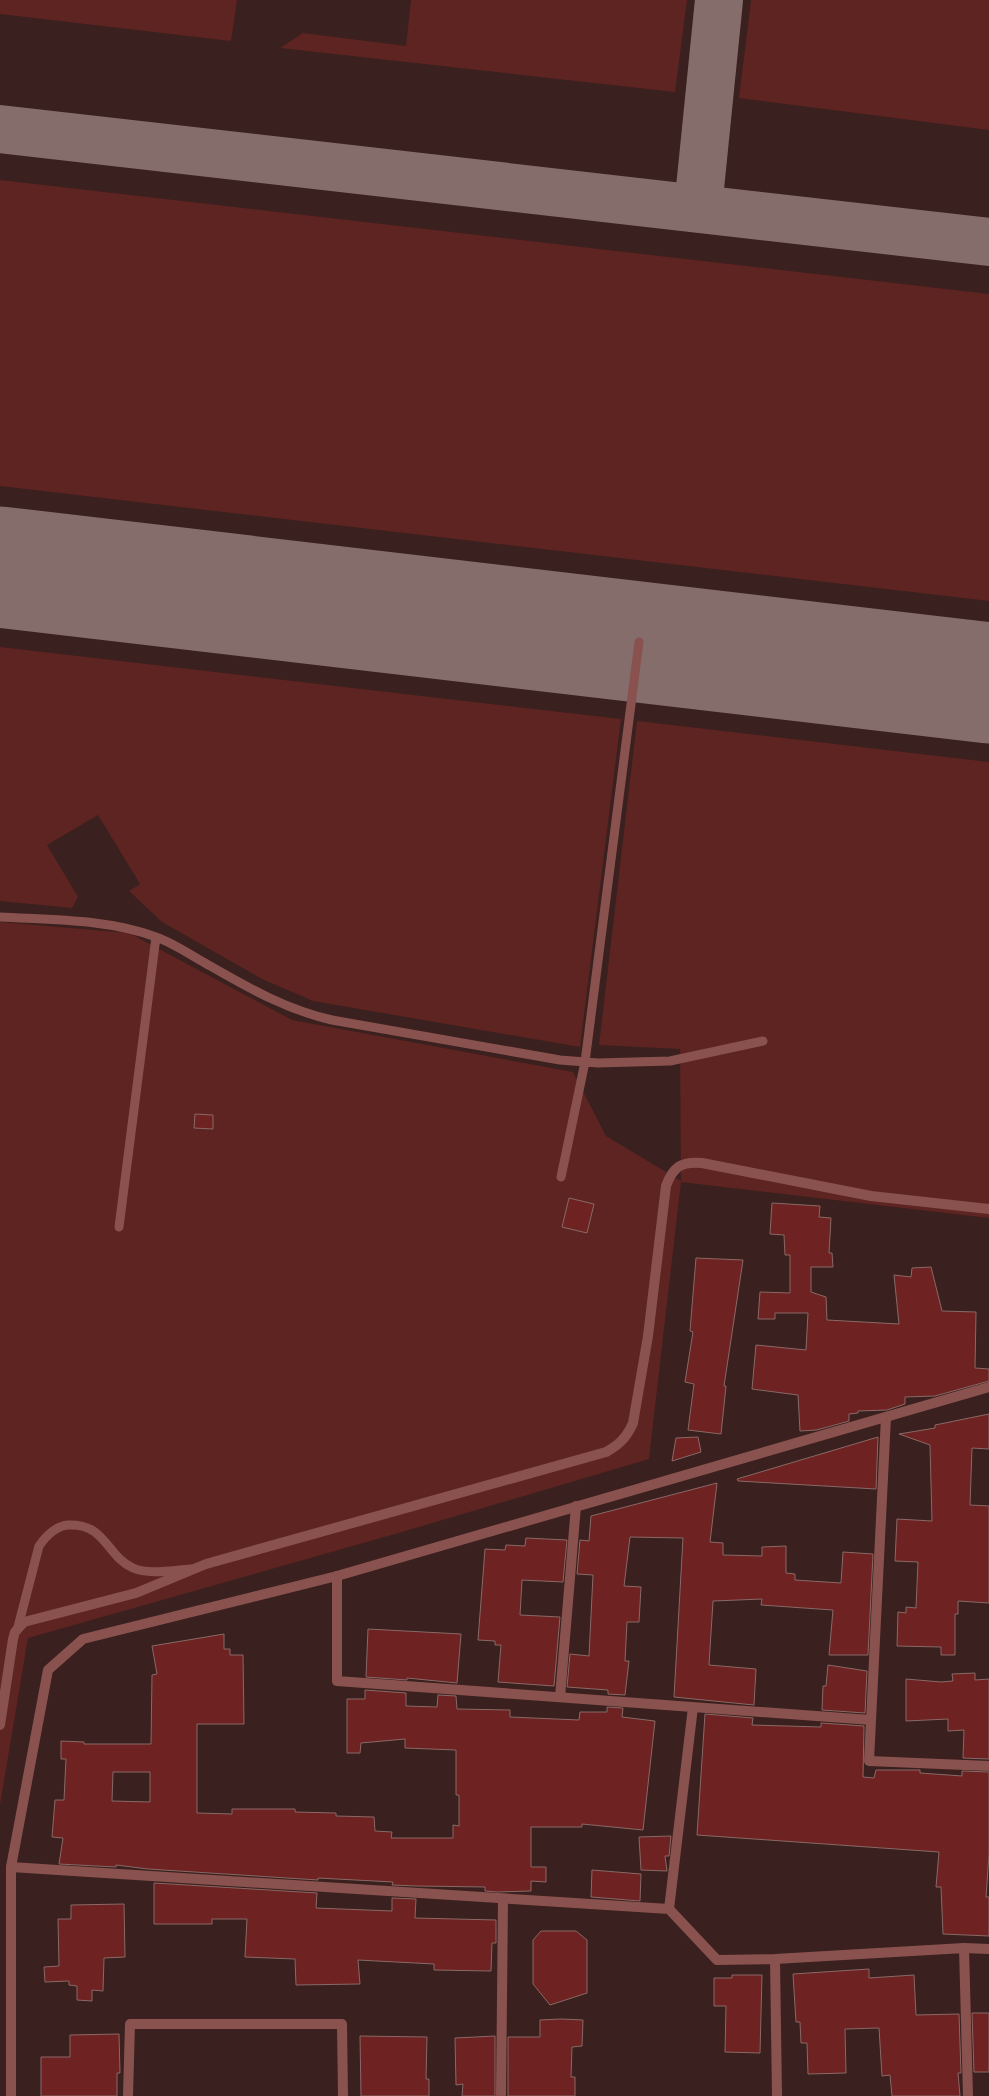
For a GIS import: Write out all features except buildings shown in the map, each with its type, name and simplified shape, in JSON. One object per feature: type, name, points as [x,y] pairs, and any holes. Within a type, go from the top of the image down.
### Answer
[{"type":"street","points":[[0,1725],[13,1639],[18,1626],[31,1619],[136,1593],[193,1569],[606,1452],[620,1443],[630,1431],[633,1423],[648,1336],[666,1186],[670,1175],[678,1166],[690,1162],[702,1163],[871,1196],[989,1209]]},
{"type":"street","points":[[11,2096],[11,1867],[48,1670],[83,1639],[337,1576],[989,1387]]},
{"type":"street","points":[[886,1417],[869,1761],[989,1766]]},
{"type":"street","points":[[560,1697],[576,1506]]},
{"type":"street","points":[[337,1576],[337,1681],[871,1720]]},
{"type":"street","points":[[669,1910],[693,1707]]},
{"type":"street","points":[[11,1867],[669,1910],[716,1960],[775,1959],[964,1948],[989,1949]]},
{"type":"street","points":[[501,2096],[503,1899]]},
{"type":"street","points":[[964,1948],[968,2096]]},
{"type":"street","points":[[775,1959],[777,2096]]},
{"type":"street","points":[[128,2096],[130,2024],[342,2024],[343,2096]]},
{"type":"lane","points":[[560,1177],[585,1062],[639,642]]},
{"type":"lane","points":[[0,917],[101,924],[120,927],[156,937],[267,998],[299,1011],[340,1021],[560,1060],[585,1062],[670,1061],[763,1041]]},
{"type":"lane","points":[[119,1227],[156,937]]},
{"type":"lane","points":[[18,1626],[40,1546],[46,1537],[54,1530],[65,1526],[76,1525],[97,1533],[119,1558],[133,1568],[149,1571],[193,1569]]},
{"type":"shaded area","points":[[0,0],[237,0],[231,41],[0,14]]},
{"type":"shaded area","points":[[411,0],[687,0],[675,92],[280,48],[303,33],[406,46]]},
{"type":"shaded area","points":[[751,0],[989,0],[989,130],[739,98]]},
{"type":"shaded area","points":[[0,180],[989,294],[989,601],[0,486]]},
{"type":"shaded area","points":[[0,647],[621,719],[580,1047],[313,1001],[262,979],[162,922],[129,891],[140,884],[98,815],[47,845],[78,897],[72,908],[0,901]]},
{"type":"shaded area","points":[[637,721],[989,762],[989,1218],[681,1182],[649,1459],[402,1532],[28,1638],[0,1805],[0,922],[129,933],[292,1020],[573,1072],[606,1136],[681,1181],[680,1049],[599,1045]]},
{"type":"taxiway","points":[[698,208],[719,0]]},
{"type":"taxiway","points":[[0,129],[989,242]]},
{"type":"runway","points":[[0,567],[989,683]]}]
